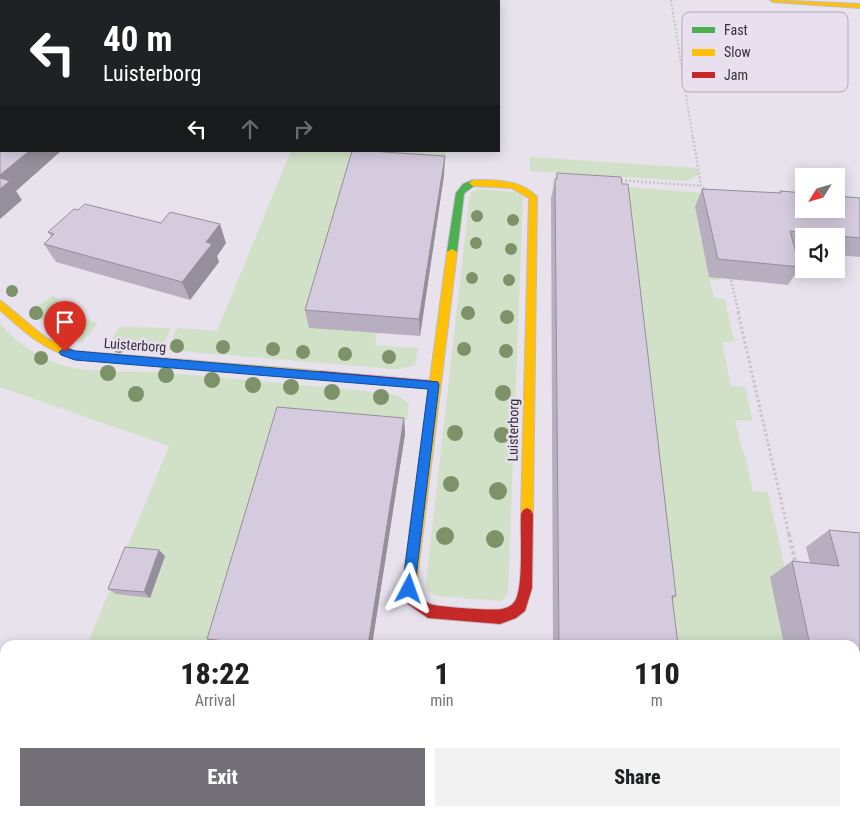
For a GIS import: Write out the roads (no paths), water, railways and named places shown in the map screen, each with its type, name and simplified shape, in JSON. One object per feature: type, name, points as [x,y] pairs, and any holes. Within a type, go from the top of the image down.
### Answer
[{"type":"street","points":[[773,0],[860,6]]},
{"type":"street","name":"Luisterborg","points":[[480,183],[515,186],[528,190],[533,197],[525,592],[522,602],[509,616],[500,617],[428,611],[413,599],[409,589],[434,385],[460,193],[466,186],[480,183]]},
{"type":"street","name":"Luisterborg","points":[[0,304],[38,338],[54,349],[75,355],[434,385]]}]
